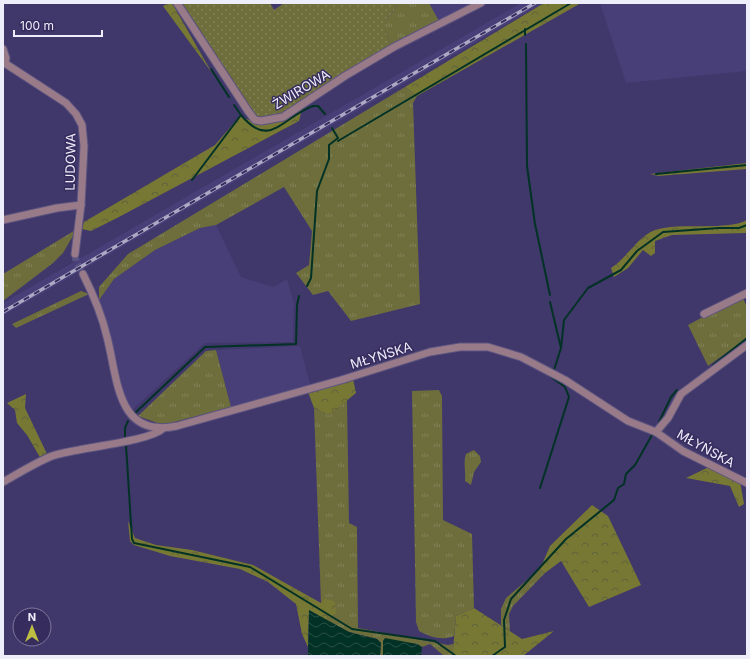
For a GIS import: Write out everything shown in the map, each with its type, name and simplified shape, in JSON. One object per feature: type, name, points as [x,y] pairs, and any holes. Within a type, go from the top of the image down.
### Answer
[{"type":"street","name":"ŻWIROWA","points":[[177,3],[248,111],[255,120],[260,121],[283,117],[345,76],[394,47],[481,3]]},
{"type":"street","points":[[3,49],[6,58],[4,63]]},
{"type":"street","name":"LUDOWA","points":[[4,63],[66,103],[80,119],[84,131],[81,205],[75,254]]},
{"type":"street","points":[[3,220],[27,214],[81,205]]},
{"type":"street","points":[[83,274],[104,326],[120,394],[127,410],[139,422],[148,426],[164,428]]},
{"type":"street","points":[[704,314],[747,293]]},
{"type":"street","points":[[656,432],[668,418],[681,394],[747,345]]},
{"type":"street","name":"MŁYŃSKA","points":[[3,482],[52,456],[74,450],[131,440],[160,432],[164,428],[326,384],[430,352],[460,347],[488,347],[521,357],[553,373],[628,421],[656,432],[683,451],[747,483]]},
{"type":"shaded area","points":[[429,3],[470,3],[439,21]]},
{"type":"shaded area","points":[[521,3],[543,3],[3,316],[3,303]]},
{"type":"shaded area","points":[[600,3],[747,3],[747,71],[626,83]]},
{"type":"shaded area","points":[[216,225],[241,277],[273,287],[287,279],[294,303],[293,342],[205,343],[132,410],[125,399],[117,360],[99,300],[114,279],[155,250],[200,228]]},
{"type":"shaded area","points":[[300,346],[311,387],[231,407],[216,350]]},
{"type":"green space","points":[[172,3],[212,73],[163,6]]},
{"type":"green space","points":[[182,3],[270,3],[274,10],[284,3],[397,3],[394,11],[385,20],[385,31],[392,45],[282,114],[266,118],[257,117]]},
{"type":"green space","points":[[397,3],[429,3],[439,21],[392,45],[385,31],[385,20],[394,11]]},
{"type":"green space","points":[[544,3],[581,3],[417,96],[405,87]]},
{"type":"green space","points":[[405,87],[417,96],[413,103],[420,304],[351,321],[328,291],[313,295],[296,273],[309,265],[312,231],[284,187],[216,225],[200,228],[155,250],[114,279],[99,300],[99,287],[128,254]]},
{"type":"green space","points":[[302,109],[299,121],[91,231],[82,229],[84,222],[215,145],[240,116],[257,122],[272,123],[286,118]]},
{"type":"green space","points":[[747,163],[747,169],[658,176],[650,174]]},
{"type":"green space","points":[[747,220],[747,232],[745,233],[672,235],[655,241],[655,253],[651,256],[643,250],[628,268],[614,277],[611,268],[622,259],[637,242],[655,230],[677,227],[728,225]]},
{"type":"green space","points":[[77,229],[63,253],[53,263],[3,301],[3,274]]},
{"type":"green space","points":[[81,291],[89,294],[16,328],[12,324]]},
{"type":"green space","points":[[742,296],[747,307],[747,338],[708,366],[688,325]]},
{"type":"green space","points":[[216,350],[231,407],[163,425],[138,416],[206,351]]},
{"type":"green space","points":[[353,379],[356,393],[329,415],[314,408],[308,392]]},
{"type":"green space","points":[[439,390],[442,396],[443,520],[472,534],[474,608],[456,616],[454,636],[445,638],[432,637],[419,631],[416,622],[412,391]]},
{"type":"green space","points":[[26,394],[25,408],[48,456],[41,459],[27,435],[17,423],[15,410],[7,403]]},
{"type":"green space","points":[[347,400],[349,523],[357,527],[358,628],[448,645],[453,644],[454,656],[444,656],[430,644],[422,647],[417,644],[383,641],[383,656],[380,656],[381,643],[377,639],[349,632],[326,620],[336,614],[321,603],[314,408],[329,415]]},
{"type":"green space","points":[[474,450],[480,456],[481,462],[474,472],[471,485],[465,481],[465,460],[466,454]]},
{"type":"green space","points":[[711,466],[740,481],[744,504],[739,507],[730,486],[686,478]]},
{"type":"green space","points":[[592,505],[608,516],[641,585],[589,607],[561,561],[545,573],[540,569],[550,546]]},
{"type":"green space","points":[[128,521],[135,538],[156,545],[192,550],[253,565],[321,603],[326,598],[335,602],[336,614],[326,620],[309,610],[308,647],[302,634],[296,604],[268,582],[240,569],[170,556],[134,545],[130,541]]},
{"type":"green space","points":[[540,569],[545,573],[513,606],[509,614],[510,631],[501,625],[501,609],[506,598]]},
{"type":"green space","points":[[474,608],[522,639],[554,631],[523,656],[454,656],[453,649],[456,616]]},
{"type":"water","points":[[309,610],[349,632],[377,639],[381,643],[380,656],[308,656]]},
{"type":"water","points":[[385,638],[417,644],[422,647],[421,656],[383,656],[383,641]]},
{"type":"waterway","points":[[338,141],[571,3]]},
{"type":"waterway","points":[[525,29],[525,35]]},
{"type":"waterway","points":[[526,44],[527,166],[535,224],[550,295]]},
{"type":"waterway","points":[[211,69],[229,97]]},
{"type":"waterway","points":[[234,105],[241,115]]},
{"type":"waterway","points":[[192,180],[241,115],[251,125],[260,130],[268,130],[276,128],[302,111],[313,106],[318,106],[325,114]]},
{"type":"waterway","points":[[307,286],[311,278],[317,191],[329,159],[329,145],[338,138],[332,128]]},
{"type":"waterway","points":[[656,174],[747,165]]},
{"type":"waterway","points":[[561,348],[564,320],[588,288],[621,270],[637,251],[663,232],[739,228],[747,225]]},
{"type":"waterway","points":[[134,414],[205,347],[296,344],[297,305],[299,296]]},
{"type":"waterway","points":[[550,302],[561,348],[554,370]]},
{"type":"waterway","points":[[713,365],[747,338]]},
{"type":"waterway","points":[[540,488],[569,397],[565,387],[551,377]]},
{"type":"waterway","points":[[659,422],[671,397],[677,390]]},
{"type":"waterway","points":[[125,437],[125,428],[128,421]]},
{"type":"waterway","points":[[492,656],[505,647],[504,620],[511,599],[566,539],[614,500],[618,488],[624,484],[626,474],[635,465],[652,435]]},
{"type":"waterway","points":[[126,445],[132,539],[134,543],[250,567],[352,629],[435,641],[456,656]]},
{"type":"tunnel","points":[[75,254],[76,261],[83,274]]},
{"type":"railway","points":[[3,312],[535,3]]}]
